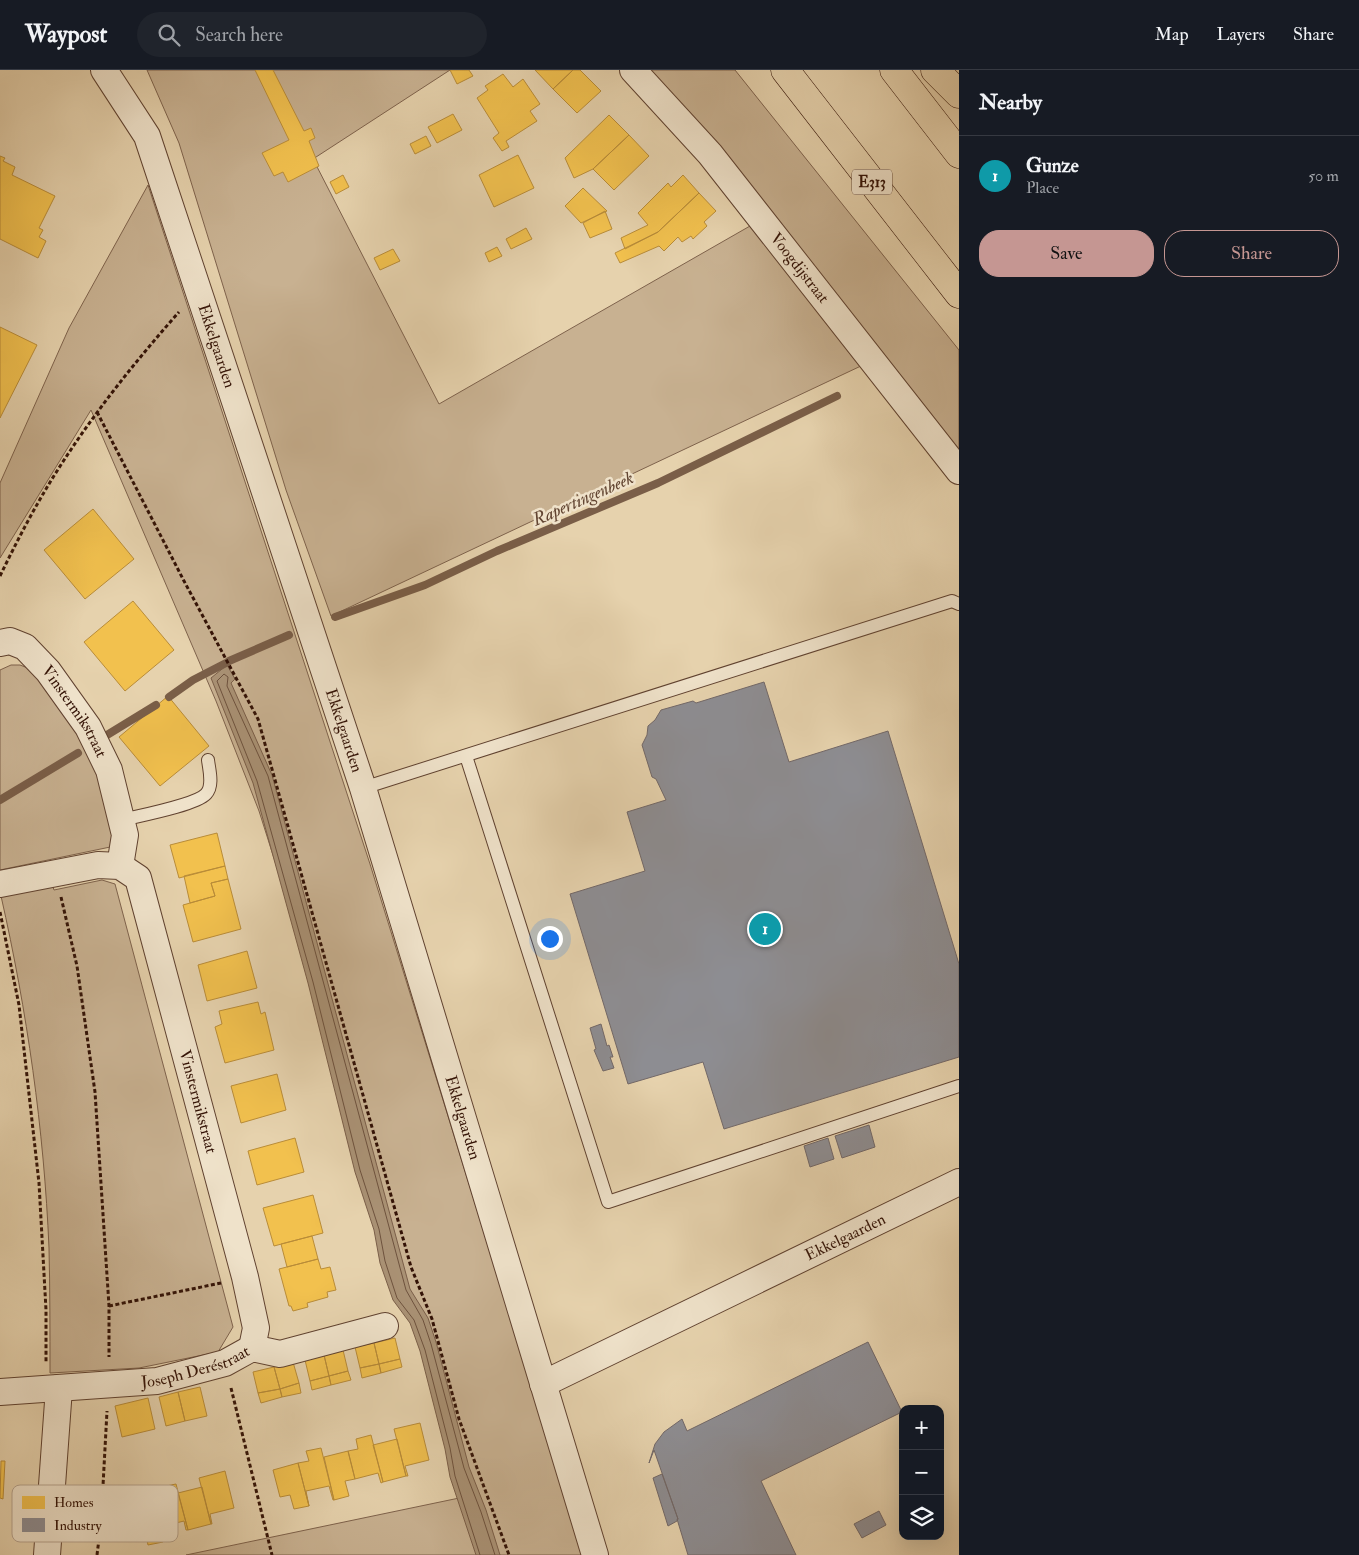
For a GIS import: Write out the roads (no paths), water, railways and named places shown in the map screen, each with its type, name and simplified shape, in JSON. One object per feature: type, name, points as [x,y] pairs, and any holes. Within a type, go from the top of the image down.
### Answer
[{"type":"highway","name":"E313","points":[[785,70],[959,294]]},
{"type":"highway","points":[[894,70],[959,154]]},
{"type":"highway","points":[[935,70],[959,94]]},
{"type":"street","name":"Ekkelgaarden","points":[[88,70],[111,79],[147,136],[363,788],[596,1555]]},
{"type":"street","name":"Voogdijstraat","points":[[633,70],[710,154],[959,471]]},
{"type":"street","name":"Vinstermikstraat","points":[[0,643],[10,641],[25,648],[48,672],[88,727],[109,770],[126,835],[120,866],[138,878],[245,1278],[256,1328],[252,1348]]},
{"type":"street","points":[[0,884],[98,865],[120,866]]},
{"type":"street","name":"Ekkelgaarden","points":[[543,1384],[959,1182]]},
{"type":"street","name":"Joseph Deréstraat","points":[[0,1392],[157,1381],[225,1363],[252,1348],[280,1354],[385,1326]]},
{"type":"street","points":[[50,1485],[53,1388]]},
{"type":"street","points":[[48,1542],[48,1555]]},
{"type":"lane","points":[[363,788],[952,601],[959,604]]},
{"type":"lane","points":[[466,756],[608,1202],[959,1086]]},
{"type":"lane","points":[[122,820],[184,804],[206,794],[210,779],[208,760]]},
{"type":"water","points":[[227,665],[235,679],[231,683],[272,775],[410,1289],[428,1318],[469,1467],[486,1510],[500,1555],[476,1555],[450,1477],[445,1449],[420,1351],[410,1323],[393,1300],[380,1263],[374,1230],[355,1172],[308,983],[253,783],[211,678]]},
{"type":"waterway","name":"Rapertingenbeek","points":[[335,617],[425,585],[497,551],[658,483],[837,396]]},
{"type":"waterway","name":"Rapertingenbeek","points":[[229,661],[289,635]]},
{"type":"waterway","name":"Rapertingenbeek","points":[[169,697],[193,680],[226,663]]},
{"type":"waterway","name":"Rapertingenbeek","points":[[107,735],[156,705]]},
{"type":"waterway","name":"Rapertingenbeek","points":[[0,800],[78,753]]},
{"type":"place","name":"Gunze","points":[[765,929]]}]
